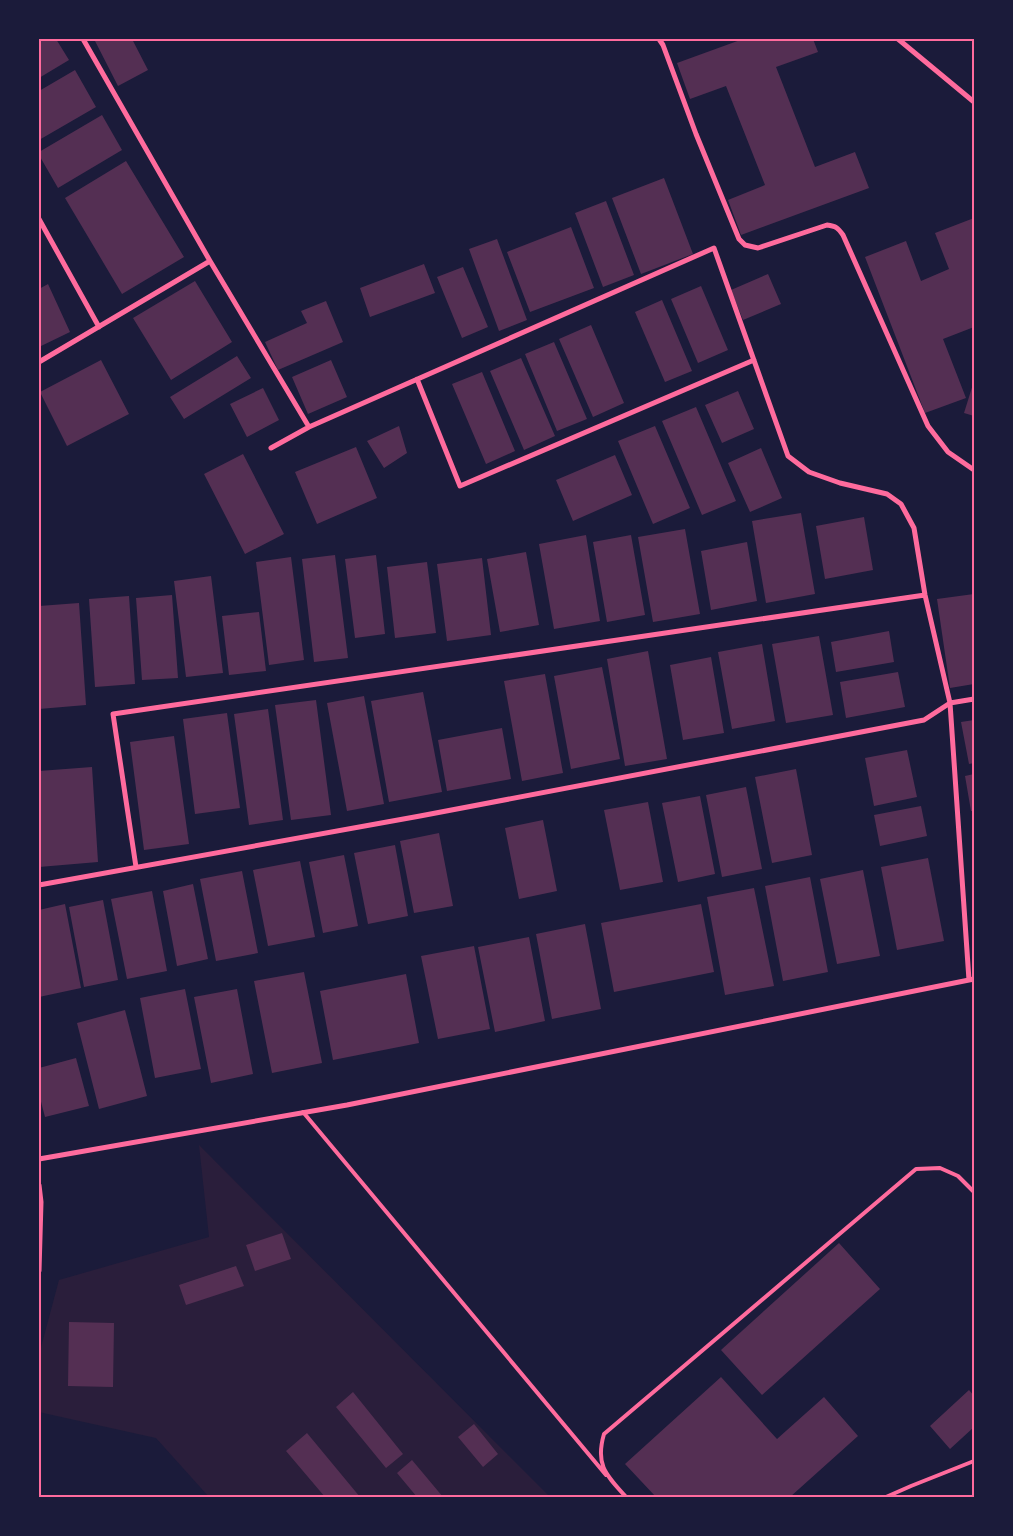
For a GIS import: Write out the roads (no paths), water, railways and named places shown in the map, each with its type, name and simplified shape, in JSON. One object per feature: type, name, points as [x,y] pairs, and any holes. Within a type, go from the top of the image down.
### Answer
[{"type":"street","points":[[83,39],[210,261],[309,426]]},
{"type":"street","points":[[659,39],[663,44],[696,134],[739,239],[745,244],[758,248],[827,225],[835,226],[839,229],[843,234],[928,426],[948,452],[974,470]]},
{"type":"street","points":[[898,39],[974,102]]},
{"type":"street","points":[[39,219],[99,327]]},
{"type":"street","points":[[39,1159],[347,1105],[972,979],[950,703],[925,595],[914,528],[901,504],[888,494],[840,483],[809,472],[788,456],[714,248],[309,426],[271,448]]},
{"type":"street","points":[[39,362],[210,261]]},
{"type":"street","points":[[417,379],[460,486],[754,360]]},
{"type":"street","points":[[136,867],[113,714],[925,595]]},
{"type":"street","points":[[39,885],[420,816],[924,720],[950,703],[974,699]]},
{"type":"street","points":[[39,1185],[41,1202],[39,1270]]},
{"type":"lane","points":[[303,1112],[626,1497]]},
{"type":"lane","points":[[607,1476],[600,1447],[604,1434],[916,1169],[940,1168],[958,1176],[974,1192]]},
{"type":"lane","points":[[886,1497],[974,1461]]}]
